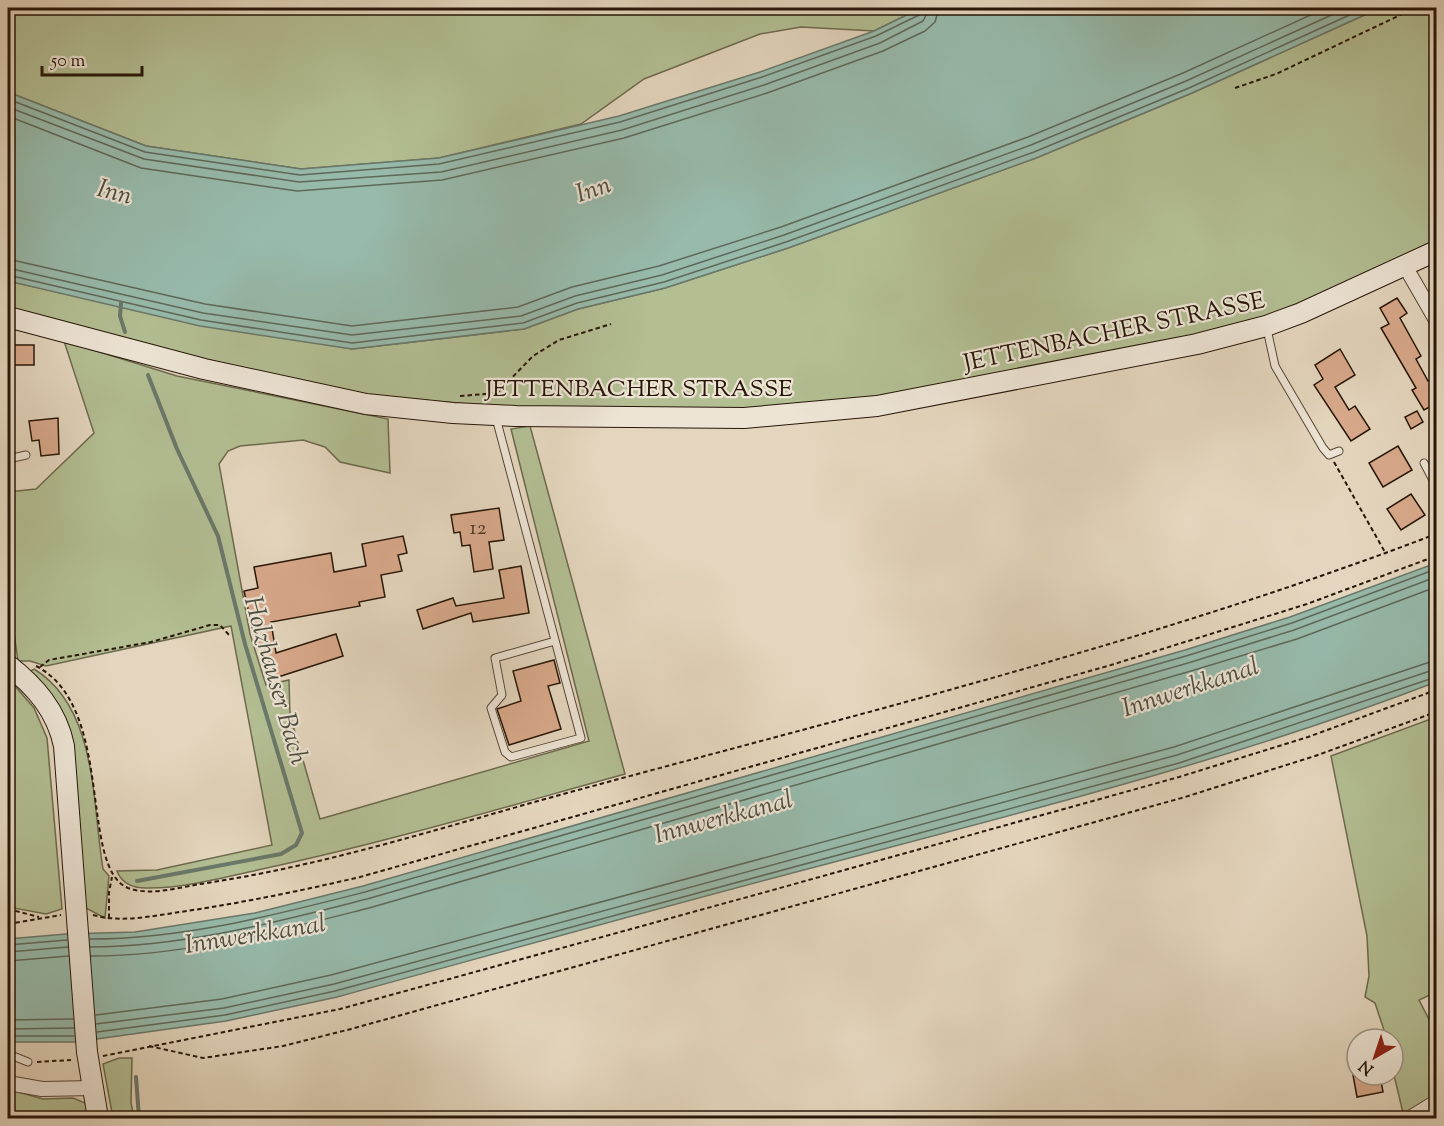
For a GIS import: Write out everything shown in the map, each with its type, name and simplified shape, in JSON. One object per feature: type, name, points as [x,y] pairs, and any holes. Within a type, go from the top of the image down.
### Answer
[{"type":"street","name":"JETTENBACHER STRASSE","points":[[8,317],[204,369],[321,396],[407,409],[495,415],[744,418],[877,406],[1146,355],[1266,326],[1301,313],[1437,251]]},
{"type":"street","points":[[1405,266],[1437,320]]},
{"type":"street","points":[[13,669],[44,699],[63,737],[88,1060],[98,1119]]},
{"type":"street","points":[[8,1083],[42,1089],[93,1088]]},
{"type":"street","points":[[1410,1119],[1437,1102]]},
{"type":"lane","points":[[1266,326],[1275,366],[1329,455],[1339,451]]},
{"type":"lane","points":[[495,415],[581,738],[511,757],[505,752],[491,708],[502,695],[495,658],[555,641]]},
{"type":"lane","points":[[8,459],[26,455]]},
{"type":"lane","points":[[1424,463],[1437,486]]},
{"type":"lane","points":[[8,1054],[28,1062]]},
{"type":"path","points":[[1235,88],[1276,74],[1415,8]]},
{"type":"path","points":[[458,396],[497,393],[533,356],[542,350],[559,340],[611,324]]},
{"type":"path","points":[[1329,455],[1386,554]]},
{"type":"path","points":[[13,669],[26,666],[40,667],[62,689],[80,720],[91,763],[105,859],[112,875],[123,885],[147,891],[230,880],[353,852],[951,691],[1181,624],[1386,554],[1437,534]]},
{"type":"path","points":[[8,924],[75,914],[110,918],[145,917],[260,900],[360,877],[1111,665],[1307,604],[1437,556]]},
{"type":"path","points":[[40,667],[49,660],[151,642],[210,625],[220,625],[230,636]]},
{"type":"path","points":[[28,1062],[88,1060],[147,1046],[228,1033],[340,1009],[1179,777],[1308,737],[1437,690]]},
{"type":"path","points":[[147,1046],[203,1058],[283,1046],[351,1029],[1185,797],[1315,756],[1437,712]]},
{"type":"path","points":[[110,918],[108,892],[112,875]]},
{"type":"path","points":[[8,909],[41,918]]},
{"type":"shaded area","points":[[8,8],[921,8],[874,31],[801,27],[760,34],[644,79],[581,124],[439,158],[301,169],[146,146],[8,92]]},
{"type":"shaded area","points":[[1380,8],[1436,8],[1436,244],[1251,324],[872,399],[766,409],[532,409],[371,396],[281,381],[8,312],[8,281],[120,306],[352,349],[524,329],[578,309],[665,288],[788,248],[1036,158],[1192,93]]},
{"type":"shaded area","points":[[64,341],[177,376],[388,419],[390,473],[340,462],[325,447],[303,440],[240,446],[228,451],[219,464],[250,634],[266,685],[289,680],[290,715],[320,819],[589,741],[511,429],[530,426],[625,774],[408,834],[228,877],[161,888],[137,887],[125,882],[117,871],[157,870],[272,845],[231,626],[46,666],[30,661],[18,661],[8,590],[8,492],[36,489],[94,433]]},
{"type":"shaded area","points":[[34,669],[55,686],[70,708],[81,732],[93,787],[103,869],[109,876],[105,918],[82,906],[71,762],[27,673]]},
{"type":"shaded area","points":[[8,678],[34,708],[47,738],[62,909],[46,914],[8,907],[8,839],[14,836],[8,821]]},
{"type":"shaded area","points":[[1436,717],[1436,992],[1419,1000],[1436,1033],[1436,1097],[1404,1117],[1397,1087],[1405,1087],[1405,1027],[1383,1027],[1375,1003],[1365,997],[1369,976],[1367,936],[1331,756]]},
{"type":"shaded area","points":[[119,1058],[132,1058],[131,1103],[134,1118],[113,1118],[103,1064]]},
{"type":"shaded area","points":[[8,1089],[43,1099],[73,1098],[85,1103],[91,1118],[8,1118]]},
{"type":"water","name":"Inn","points":[[921,8],[1380,8],[1192,93],[1036,158],[788,248],[665,288],[578,309],[524,329],[352,349],[200,326],[8,281],[8,92],[146,146],[301,169],[439,158],[619,116],[760,72],[874,31]]},
{"type":"water","name":"Innwerkkanal","points":[[1436,563],[1436,682],[1284,736],[1053,804],[337,997],[226,1021],[75,1042],[8,1042],[8,939],[66,934],[135,932],[255,913],[363,886],[1185,650],[1290,617]]},
{"type":"building","points":[[1397,298],[1407,313],[1400,318],[1421,356],[1416,359],[1428,381],[1437,376],[1437,403],[1424,410],[1412,390],[1416,388],[1381,328],[1389,324],[1380,308]]},
{"type":"building","points":[[12,345],[34,345],[34,365],[12,365]]},
{"type":"building","points":[[1340,349],[1355,375],[1335,387],[1349,410],[1355,406],[1370,429],[1351,441],[1314,385],[1323,379],[1315,365]]},
{"type":"building","points":[[1417,411],[1423,422],[1411,429],[1405,417]]},
{"type":"building","points":[[58,418],[59,454],[41,456],[39,440],[32,441],[29,421]]},
{"type":"building","points":[[1398,446],[1412,470],[1383,487],[1369,463]]},
{"type":"building","points":[[1411,494],[1425,515],[1401,530],[1387,509]]},
{"type":"building","points":[[499,508],[504,540],[489,542],[493,569],[474,572],[470,545],[462,546],[460,532],[454,533],[451,515]]},
{"type":"building","points":[[403,536],[407,553],[398,555],[402,571],[381,575],[385,597],[359,602],[360,606],[271,622],[276,653],[336,634],[343,656],[275,678],[264,647],[257,648],[244,591],[258,588],[254,567],[331,553],[334,572],[366,566],[362,544]]},
{"type":"building","points":[[521,566],[529,613],[473,622],[471,613],[423,629],[417,610],[453,598],[456,606],[504,598],[499,570]]},
{"type":"building","points":[[554,660],[560,683],[548,686],[561,729],[509,745],[497,709],[521,701],[513,671]]},
{"type":"building","points":[[1355,1087],[1382,1087],[1383,1092],[1357,1097]]},
{"type":"waterway","name":"Holzhauser Bach","points":[[121,303],[120,316],[125,332]]},
{"type":"waterway","name":"Holzhauser Bach","points":[[137,881],[281,854],[296,845],[302,833],[245,644],[218,536],[177,449],[148,375]]},
{"type":"waterway","name":"Holzhauser Bach","points":[[136,1077],[139,1118]]}]
